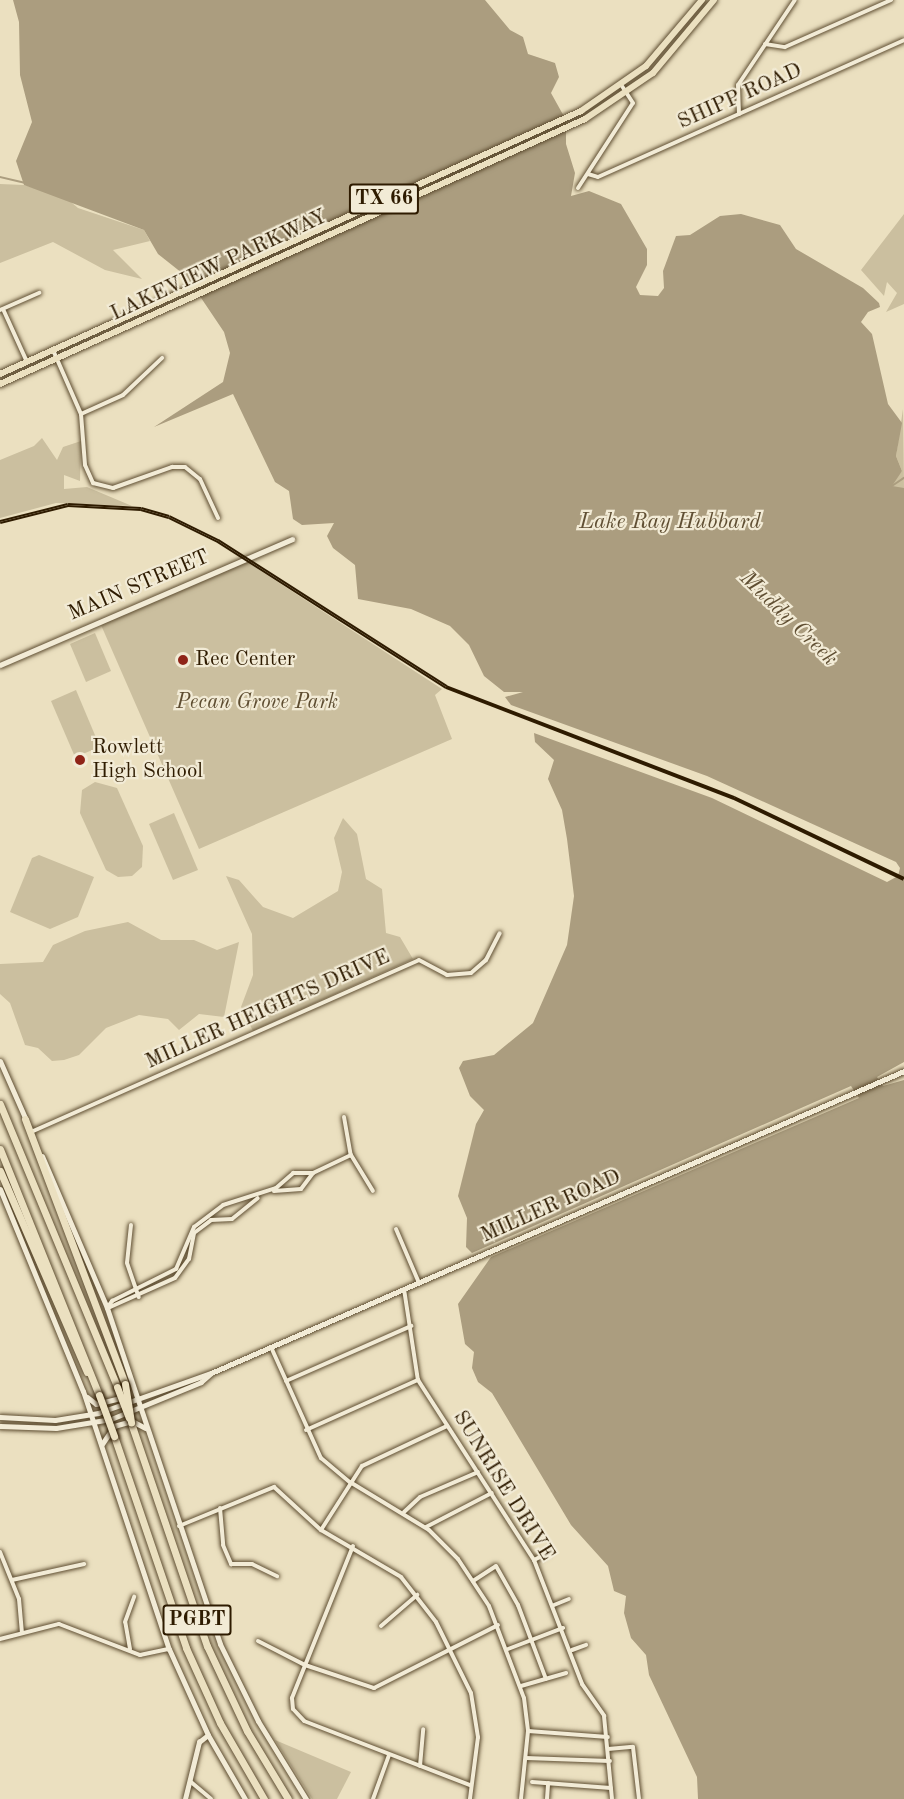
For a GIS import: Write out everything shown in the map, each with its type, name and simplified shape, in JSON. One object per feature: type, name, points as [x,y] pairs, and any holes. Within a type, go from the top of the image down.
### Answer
[{"type":"highway","name":"PGBT","points":[[0,1104],[124,1384],[132,1427],[209,1652],[247,1731],[288,1799]]},
{"type":"highway","points":[[25,1119],[124,1384]]},
{"type":"highway","name":"PGBT","points":[[0,1149],[99,1395],[186,1648],[220,1723],[264,1799]]},
{"type":"highway","points":[[0,1171],[72,1346],[99,1395]]},
{"type":"main road","name":"LAKEVIEW PARKWAY","points":[[0,374],[581,111],[622,86],[678,34],[702,0]]},
{"type":"main road","name":"LAKEVIEW PARKWAY","points":[[0,384],[585,119],[627,93],[667,59],[714,0]]},
{"type":"main road","points":[[667,59],[680,40],[678,34]]},
{"type":"main road","points":[[113,334],[133,321],[135,314]]},
{"type":"main road","points":[[0,1061],[107,1308],[128,1394],[106,1404],[96,1404],[83,1391]]},
{"type":"main road","name":"MILLER ROAD","points":[[0,1417],[33,1420],[91,1415],[211,1373],[904,1071]]},
{"type":"main road","points":[[0,1189],[83,1391],[169,1649],[208,1735],[245,1799]]},
{"type":"main road","name":"MILLER ROAD","points":[[0,1426],[32,1429],[94,1423],[140,1408],[201,1382],[211,1373]]},
{"type":"main road","points":[[124,1384],[138,1400],[178,1526],[231,1670],[306,1799]]},
{"type":"main road","points":[[102,1446],[107,1430],[124,1423],[137,1422],[148,1432]]},
{"type":"street","points":[[739,114],[736,89],[795,0]]},
{"type":"street","points":[[765,44],[784,47],[891,0]]},
{"type":"street","name":"SHIPP ROAD","points":[[588,174],[598,177],[904,40]]},
{"type":"street","points":[[578,188],[633,103],[622,86]]},
{"type":"street","points":[[27,362],[1,309],[39,293]]},
{"type":"street","points":[[53,350],[81,414],[85,465],[97,486],[113,488],[172,467],[185,467],[200,479],[218,518]]},
{"type":"street","points":[[81,414],[123,395],[162,358]]},
{"type":"street","name":"MAIN STREET","points":[[0,665],[292,539]]},
{"type":"street","name":"MILLER HEIGHTS DRIVE","points":[[31,1132],[419,960],[447,975],[471,973],[486,960],[500,933]]},
{"type":"street","points":[[344,1117],[351,1155],[373,1191]]},
{"type":"street","points":[[107,1308],[139,1297],[180,1274],[189,1259],[191,1236],[211,1220],[232,1219],[258,1197],[293,1173],[313,1173],[351,1155]]},
{"type":"street","points":[[107,1308],[135,1290],[176,1269],[191,1236],[223,1205],[275,1191],[301,1189],[313,1173]]},
{"type":"street","points":[[131,1225],[125,1245],[135,1290],[139,1297]]},
{"type":"street","points":[[396,1229],[419,1283]]},
{"type":"street","name":"SUNRISE DRIVE","points":[[404,1289],[418,1380],[534,1560],[572,1650],[582,1684],[604,1716],[608,1737],[612,1799]]},
{"type":"street","points":[[286,1381],[411,1326]]},
{"type":"street","points":[[271,1347],[306,1430],[321,1458],[350,1482],[426,1527],[473,1581],[498,1625],[521,1686],[528,1731],[521,1799]]},
{"type":"street","points":[[306,1430],[418,1380]]},
{"type":"street","points":[[321,1530],[350,1482],[368,1462],[447,1426]]},
{"type":"street","points":[[404,1512],[420,1497],[478,1472]]},
{"type":"street","points":[[178,1526],[274,1486],[321,1530],[390,1568],[417,1595],[451,1650],[468,1683],[477,1715],[477,1750],[470,1785],[470,1799]]},
{"type":"street","points":[[426,1527],[492,1493]]},
{"type":"street","points":[[220,1508],[223,1545],[231,1564],[252,1564],[277,1576]]},
{"type":"street","points":[[353,1546],[292,1698],[296,1714],[389,1755],[470,1785]]},
{"type":"street","points":[[0,1552],[19,1599],[22,1633]]},
{"type":"street","points":[[534,1560],[548,1554]]},
{"type":"street","points":[[12,1580],[84,1564]]},
{"type":"street","points":[[473,1581],[495,1566],[532,1640],[546,1679]]},
{"type":"street","points":[[381,1626],[417,1595]]},
{"type":"street","points":[[130,1649],[125,1623],[134,1597]]},
{"type":"street","points":[[554,1605],[568,1599]]},
{"type":"street","points":[[0,1639],[59,1624],[130,1649],[140,1655],[169,1649]]},
{"type":"street","points":[[258,1641],[305,1665],[363,1687],[380,1688],[498,1625]]},
{"type":"street","points":[[508,1649],[563,1628]]},
{"type":"street","points":[[572,1650],[586,1645]]},
{"type":"street","points":[[521,1686],[566,1673]]},
{"type":"street","points":[[420,1766],[423,1729]]},
{"type":"street","points":[[528,1731],[608,1737]]},
{"type":"street","points":[[185,1799],[199,1742],[208,1735]]},
{"type":"street","points":[[608,1749],[633,1748],[639,1799]]},
{"type":"street","points":[[372,1799],[389,1755]]},
{"type":"street","points":[[526,1758],[610,1761]]},
{"type":"street","points":[[191,1782],[211,1799]]},
{"type":"street","points":[[532,1782],[611,1788]]},
{"type":"street","points":[[547,1799],[548,1783]]},
{"type":"green space","points":[[0,184],[24,185],[65,197],[78,208],[144,230],[150,241],[113,250],[142,279],[105,270],[53,242],[0,263]]},
{"type":"green space","points":[[904,214],[904,304],[886,312],[897,293],[887,282],[884,296],[861,270]]},
{"type":"green space","points":[[903,409],[904,488],[893,489],[892,481],[902,471],[896,456]]},
{"type":"green space","points":[[42,438],[57,460],[63,447],[81,441],[80,481],[64,475],[64,489],[87,487],[132,506],[56,503],[0,518],[0,460],[34,446]]},
{"type":"green space","name":"Pecan Grove Park","points":[[244,560],[442,689],[435,695],[452,739],[199,849],[101,625]]},
{"type":"green space","points":[[95,633],[111,671],[86,682],[70,644]]},
{"type":"green space","points":[[76,690],[100,747],[75,757],[51,701]]},
{"type":"green space","points":[[95,782],[117,788],[143,846],[142,867],[132,876],[118,877],[106,870],[80,813],[82,790]]},
{"type":"green space","points":[[174,813],[198,870],[173,880],[149,824]]},
{"type":"green space","points":[[343,818],[357,834],[366,879],[382,889],[386,933],[400,937],[413,959],[253,1031],[241,1007],[253,975],[252,934],[226,876],[239,880],[263,907],[293,918],[338,891],[342,872],[334,838]]},
{"type":"green space","points":[[39,855],[94,877],[78,917],[50,929],[10,912],[32,858]]},
{"type":"green space","points":[[128,922],[161,940],[194,940],[217,950],[239,942],[224,1017],[199,1014],[179,1030],[168,1019],[139,1015],[106,1028],[79,1055],[64,1060],[52,1061],[38,1048],[25,1045],[10,1003],[0,994],[0,964],[43,962],[53,945],[85,931]]},
{"type":"green space","points":[[275,1740],[351,1772],[337,1799],[312,1799]]},
{"type":"water","name":"Lake Ray Hubbard","points":[[13,0],[485,0],[510,30],[523,37],[528,54],[555,63],[559,77],[551,93],[566,120],[566,144],[575,173],[571,196],[589,191],[621,204],[647,249],[647,265],[636,287],[640,295],[658,296],[664,288],[663,271],[676,236],[690,235],[720,216],[741,214],[780,225],[796,249],[863,288],[879,303],[880,307],[868,312],[861,322],[872,334],[888,404],[902,423],[896,456],[902,471],[892,486],[904,488],[904,1062],[877,1077],[883,1086],[904,1080],[904,1799],[698,1799],[697,1777],[649,1675],[646,1655],[631,1638],[624,1613],[626,1596],[614,1591],[608,1566],[571,1525],[492,1393],[478,1382],[472,1368],[474,1352],[465,1344],[458,1304],[491,1257],[859,1098],[851,1086],[472,1253],[466,1247],[467,1218],[458,1196],[476,1124],[484,1110],[470,1096],[459,1068],[463,1061],[494,1055],[533,1023],[567,945],[574,896],[562,810],[548,779],[554,760],[535,742],[534,733],[712,798],[887,882],[898,876],[900,868],[896,862],[707,776],[511,705],[505,697],[523,692],[504,692],[484,676],[469,645],[450,626],[411,609],[358,599],[355,565],[333,548],[327,536],[334,523],[302,525],[293,519],[289,491],[275,482],[233,394],[154,427],[223,382],[230,353],[224,332],[187,277],[158,254],[144,230],[24,185],[16,161],[32,122],[20,75],[19,22]]},
{"type":"waterway","points":[[0,177],[25,183]]},
{"type":"waterway","points":[[892,486],[904,478]]},
{"type":"railway","points":[[0,522],[68,505],[141,509],[169,517],[218,541],[446,687],[734,798],[904,879]]},
{"type":"place","name":"Rec Center","points":[[183,660]]},
{"type":"place","name":"Rowlett High School","points":[[80,760]]},
{"type":"water label","name":"Muddy Creek","points":[[788,619]]}]
